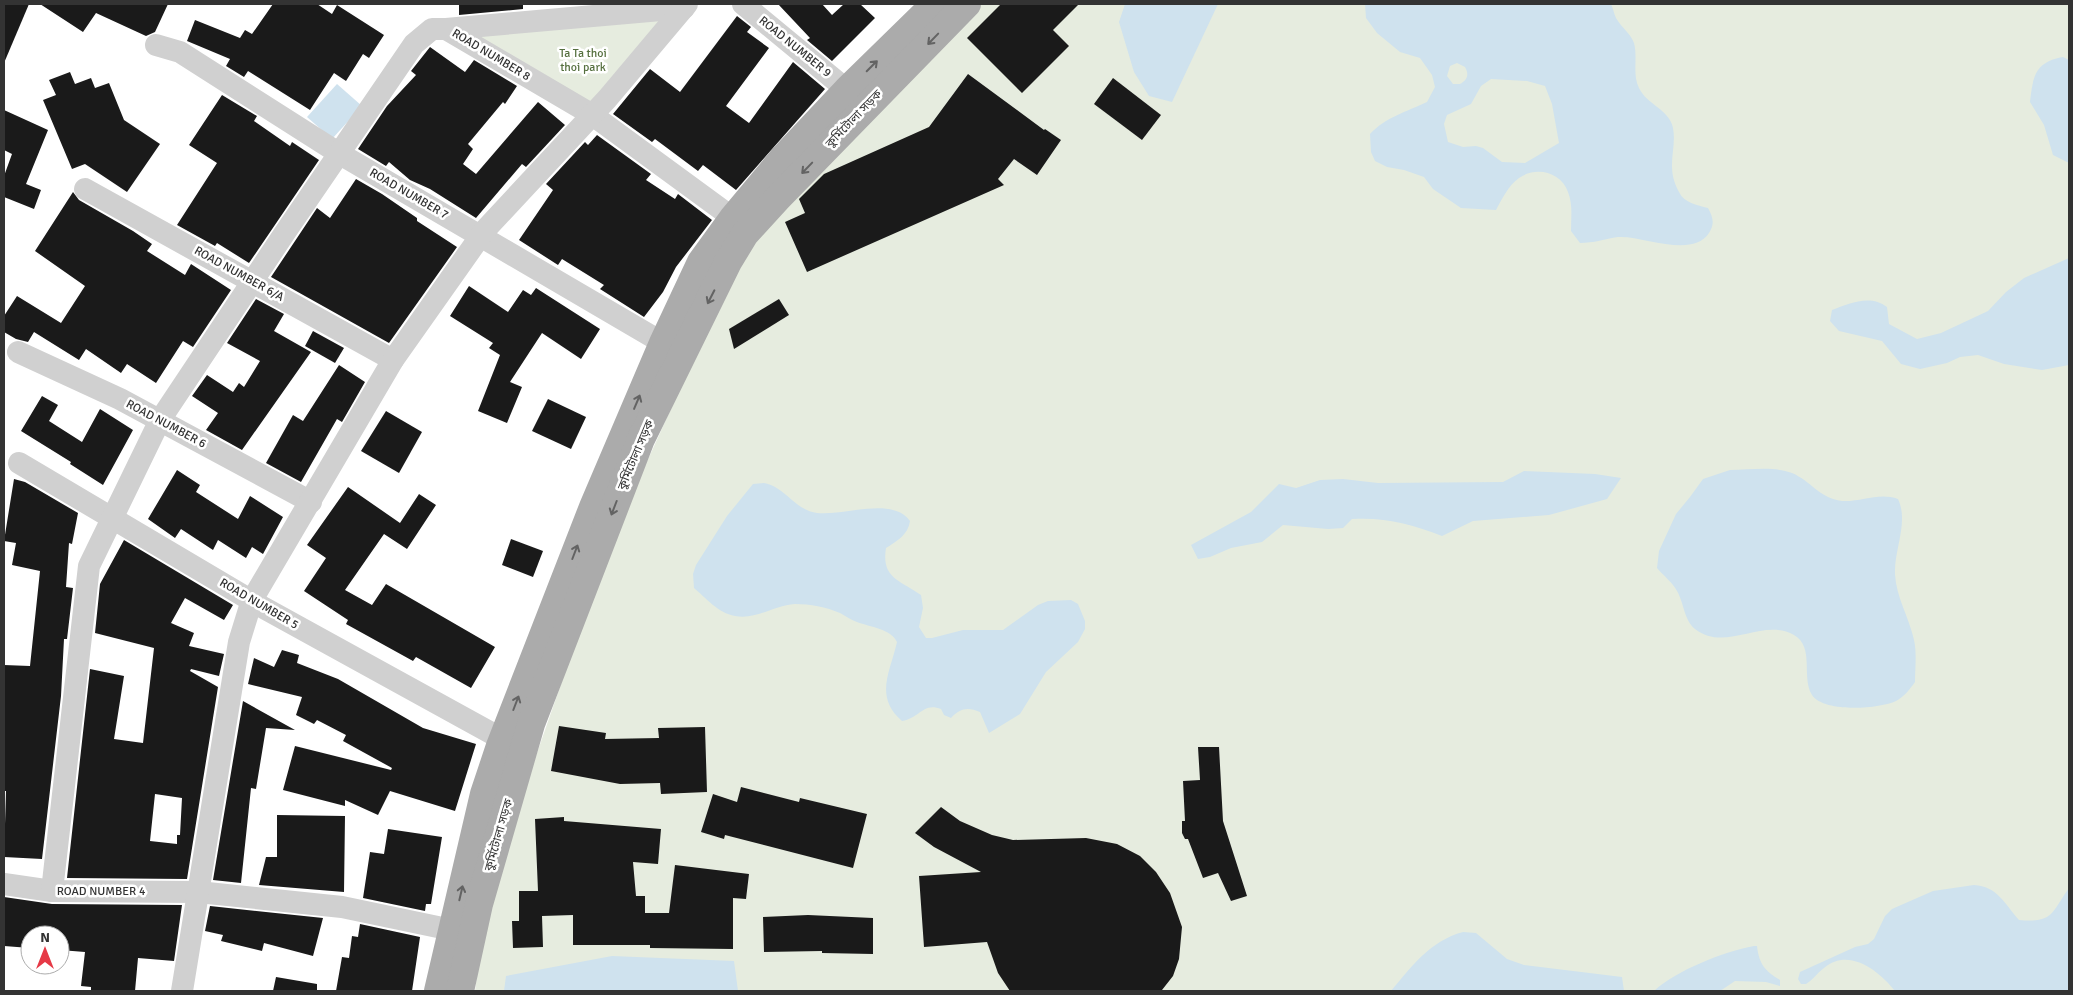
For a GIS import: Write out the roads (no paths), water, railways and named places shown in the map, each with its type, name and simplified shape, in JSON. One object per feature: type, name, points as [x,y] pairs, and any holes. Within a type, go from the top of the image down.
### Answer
[{"type":"main road","name":"কুর্মিটোলা সড়ক","points":[[438,991],[484,794],[502,739],[593,507],[663,343],[701,262],[733,218],[783,158],[847,90],[935,4]]},
{"type":"main road","name":"কুর্মিটোলা সড়ক","points":[[460,991],[479,904],[531,724],[641,439],[728,262],[745,234],[777,199],[966,4]]},
{"type":"street","name":"ROAD NUMBER 9","points":[[742,4],[847,90]]},
{"type":"street","name":"ROAD NUMBER 8","points":[[446,29],[685,6]]},
{"type":"street","points":[[182,991],[239,642],[252,600],[393,360],[480,236],[591,114],[685,6]]},
{"type":"street","points":[[52,891],[89,566],[160,420],[414,44],[432,29],[446,29]]},
{"type":"street","name":"ROAD NUMBER 8","points":[[446,29],[591,114],[733,218]]},
{"type":"street","name":"ROAD NUMBER 7","points":[[156,45],[180,52],[340,154],[663,343]]},
{"type":"street","name":"ROAD NUMBER 6/A","points":[[85,189],[393,360]]},
{"type":"street","name":"ROAD NUMBER 6","points":[[18,352],[160,420],[311,502]]},
{"type":"street","name":"ROAD NUMBER 5","points":[[19,463],[252,600],[502,739]]},
{"type":"street","name":"ROAD NUMBER 4","points":[[4,884],[52,891],[198,892],[342,907],[452,930]]},
{"type":"water","points":[[1125,4],[1218,4],[1172,102],[1149,96],[1134,72],[1119,22]]},
{"type":"water","points":[[1365,4],[1611,4],[1616,18],[1634,43],[1636,77],[1639,88],[1647,99],[1663,111],[1671,122],[1674,136],[1672,167],[1675,183],[1684,199],[1708,208],[1713,220],[1709,233],[1701,241],[1679,245],[1628,237],[1580,243],[1571,231],[1570,197],[1565,185],[1547,173],[1533,172],[1519,178],[1508,189],[1496,210],[1461,208],[1433,189],[1424,177],[1404,170],[1387,167],[1375,161],[1371,152],[1370,134],[1390,119],[1427,102],[1435,87],[1432,75],[1420,58],[1400,52],[1377,33],[1366,18]],"holes":[[[1457,63],[1465,67],[1467,77],[1460,84],[1453,84],[1447,76],[1450,66]],[[1491,79],[1527,81],[1545,86],[1552,104],[1559,143],[1525,163],[1502,162],[1483,148],[1476,146],[1463,147],[1448,142],[1444,124],[1447,115],[1471,104],[1481,86]]]},
{"type":"water","points":[[2063,57],[2069,60],[2069,163],[2053,155],[2044,125],[2030,102],[2032,85],[2037,72],[2046,62]]},
{"type":"water","points":[[337,84],[362,106],[332,139],[307,117]]},
{"type":"water","points":[[2069,258],[2069,365],[2042,370],[2004,364],[1978,355],[1960,357],[1947,363],[1920,369],[1901,364],[1882,341],[1839,331],[1830,321],[1832,310],[1867,300],[1881,303],[1887,307],[1889,324],[1917,339],[1941,333],[1988,311],[2006,292],[2024,278]]},
{"type":"water","points":[[1770,469],[1785,471],[1799,476],[1821,493],[1842,501],[1877,497],[1898,499],[1901,508],[1902,526],[1895,574],[1900,599],[1912,632],[1916,656],[1915,682],[1902,697],[1888,704],[1877,706],[1852,708],[1828,705],[1818,701],[1812,695],[1807,680],[1804,647],[1794,635],[1782,631],[1769,630],[1719,638],[1707,635],[1691,625],[1675,588],[1657,568],[1659,551],[1676,514],[1703,479],[1730,470]]},
{"type":"water","points":[[1524,471],[1595,474],[1621,478],[1607,499],[1549,515],[1473,521],[1442,536],[1398,522],[1376,519],[1352,519],[1343,528],[1328,529],[1283,525],[1262,542],[1231,548],[1210,557],[1198,559],[1191,545],[1251,512],[1279,484],[1296,488],[1320,480],[1343,479],[1378,483],[1503,482]]},
{"type":"water","points":[[764,483],[778,489],[802,508],[809,511],[829,513],[880,508],[902,514],[910,521],[904,534],[886,548],[886,566],[894,577],[921,595],[923,608],[919,627],[926,638],[963,630],[1003,630],[1038,605],[1048,601],[1071,600],[1078,604],[1085,621],[1085,629],[1078,642],[1046,672],[1020,714],[989,733],[980,712],[972,709],[961,710],[951,718],[944,715],[941,709],[935,707],[925,709],[913,717],[902,721],[893,712],[886,693],[888,674],[897,642],[890,634],[855,621],[835,611],[806,605],[787,605],[751,616],[735,616],[723,612],[694,588],[693,574],[696,565],[727,516],[753,484]]},
{"type":"water","points":[[1974,885],[1982,886],[1995,892],[2019,920],[2030,921],[2045,918],[2050,914],[2069,888],[2069,991],[1895,991],[1872,969],[1863,964],[1843,960],[1834,962],[1824,968],[1806,984],[1801,984],[1798,979],[1800,972],[1855,947],[1868,944],[1874,939],[1885,916],[1892,909],[1933,891]]},
{"type":"water","points":[[1463,932],[1476,933],[1507,959],[1524,965],[1622,977],[1624,991],[1391,991],[1414,964],[1431,948],[1451,936]]},
{"type":"water","points":[[1757,946],[1759,958],[1764,966],[1780,980],[1780,986],[1766,982],[1735,981],[1720,991],[1654,991],[1675,976],[1701,963]]},
{"type":"water","points":[[612,956],[734,961],[738,991],[504,991],[506,976]]},
{"type":"park label","name":"Ta Ta thoi thoi park","points":[[583,60]]}]
